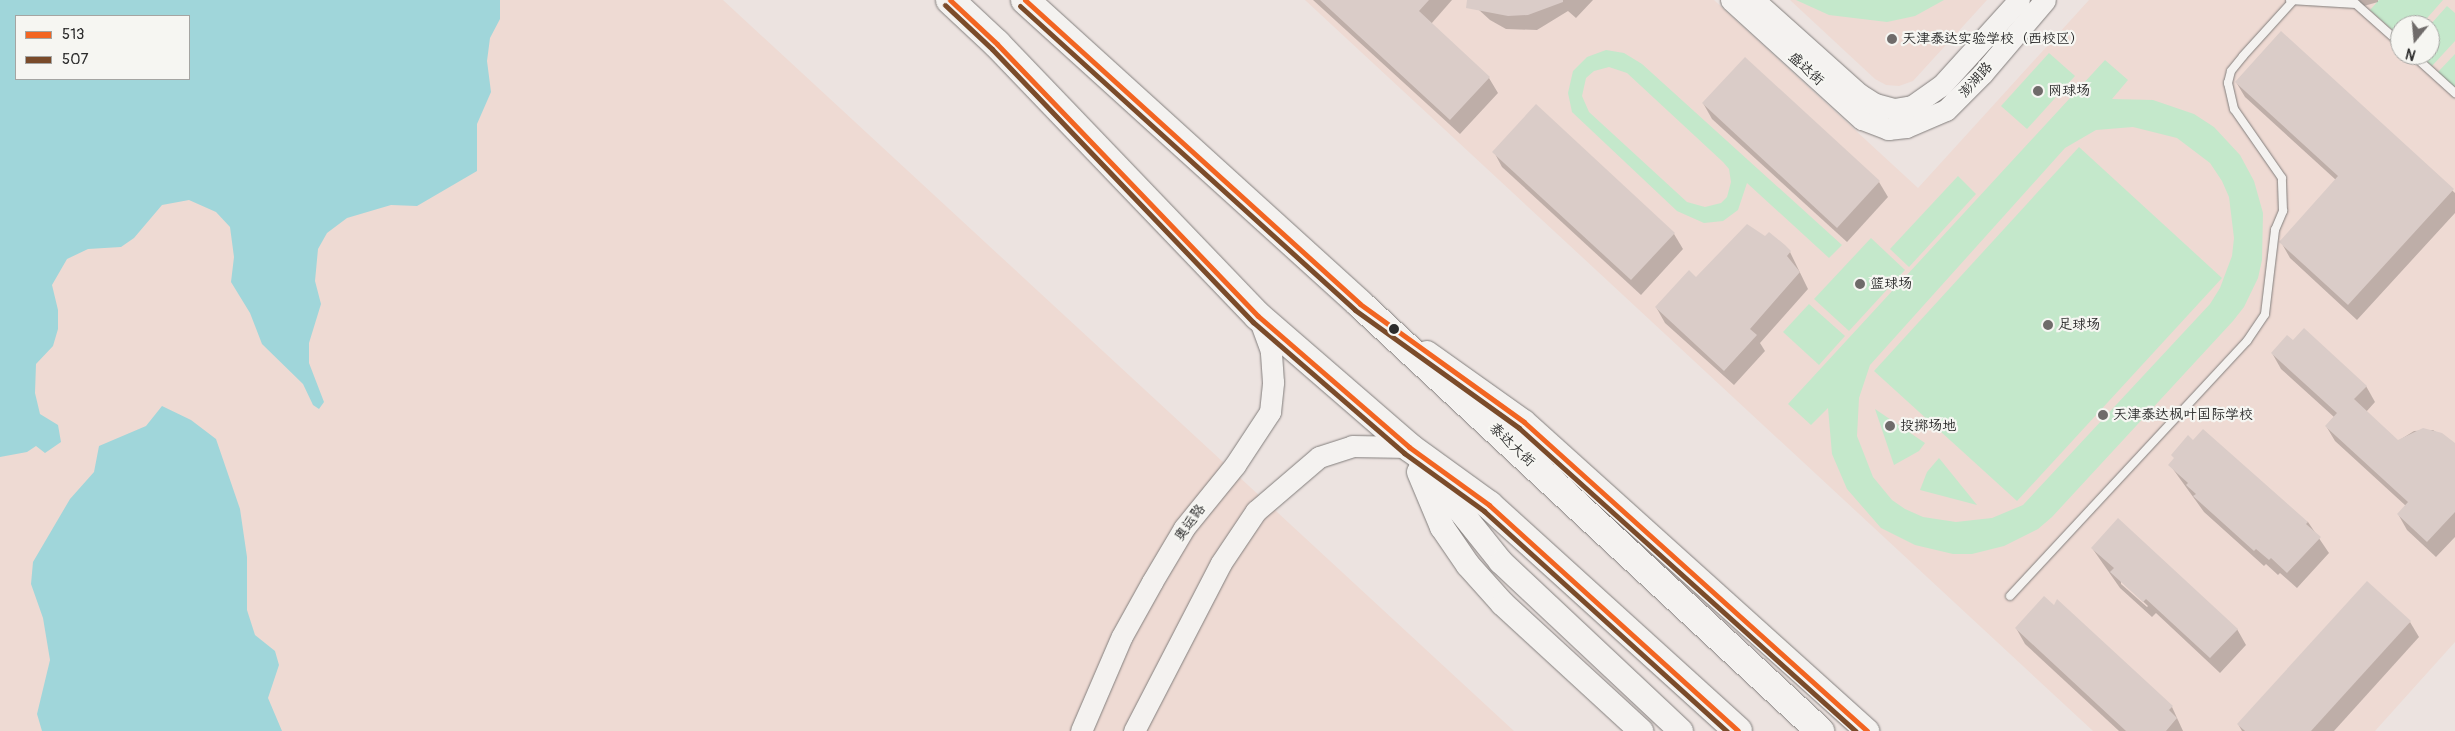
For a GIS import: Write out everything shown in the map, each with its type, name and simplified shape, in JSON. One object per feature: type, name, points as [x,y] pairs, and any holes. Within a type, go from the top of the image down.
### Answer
[{"type":"highway","points":[[950,0],[997,44],[1258,316],[1408,447],[1503,517],[1738,731]]},
{"type":"highway","name":"泰达大街","points":[[1025,0],[1360,304],[1820,731]]},
{"type":"main road","points":[[1360,304],[1524,422],[1867,731]]},
{"type":"main road","points":[[1408,447],[1501,562],[1681,731]]},
{"type":"main road","points":[[1408,447],[1442,527],[1468,566],[1503,604],[1641,731]]},
{"type":"street","name":"盛达街","points":[[1731,0],[1862,119],[1891,119]]},
{"type":"street","name":"盛达街","points":[[1754,0],[1859,94],[1875,104],[1891,119]]},
{"type":"street","name":"澎湖路","points":[[1891,119],[1941,86],[2019,0]]},
{"type":"street","name":"澎湖路","points":[[1891,119],[1906,127],[1946,110],[1982,74],[2044,0]]},
{"type":"street","name":"奥运路","points":[[1081,731],[1122,636],[1184,528],[1235,465],[1270,412],[1273,382],[1271,350],[1258,316]]},
{"type":"street","points":[[1134,731],[1212,580],[1256,511],[1319,457],[1352,446],[1408,447]]},
{"type":"lane","points":[[2010,596],[2247,341],[2264,314],[2275,230],[2282,211],[2282,178],[2234,109],[2228,83],[2231,71],[2291,1],[2358,2],[2390,33]]},
{"type":"lane","points":[[2424,65],[2455,93]]},
{"type":"shaded area","points":[[0,0],[723,0],[1514,731],[0,731]]},
{"type":"shaded area","name":"天津泰达枫叶国际学校","points":[[1305,0],[1714,0],[1918,188],[2089,0],[2455,0],[2455,642],[2375,731],[2093,731]]},
{"type":"shaded area","name":"天津泰达实验学校（西校区）","points":[[1790,0],[1987,0],[1913,81],[1899,86],[1886,85],[1875,79]]},
{"type":"green space","points":[[1796,0],[1944,0],[1915,16],[1887,22],[1829,15]]},
{"type":"green space","points":[[2379,0],[2443,0],[2430,15],[2390,15],[2390,28],[2370,10]]},
{"type":"green space","points":[[2447,6],[2455,13],[2455,41],[2440,57],[2440,15]]},
{"type":"green space","points":[[1606,50],[1624,53],[1642,64],[1842,245],[1829,258],[1747,183],[1738,210],[1723,221],[1704,223],[1677,211],[1572,112],[1568,93],[1573,71],[1587,57]],"holes":[[[1609,67],[1627,73],[1729,169],[1731,182],[1727,197],[1721,203],[1705,207],[1687,202],[1589,112],[1582,96],[1586,78],[1594,71]]]},
{"type":"green space","name":"网球场","points":[[2049,53],[2075,76],[2027,129],[2001,106]]},
{"type":"green space","points":[[2455,54],[2455,88],[2438,72]]},
{"type":"green space","points":[[2105,60],[2128,80],[2112,99],[2153,100],[2194,114],[2214,127],[2240,155],[2254,181],[2263,213],[2262,260],[2258,278],[2244,307],[2052,517],[2038,529],[2004,546],[1972,554],[1953,554],[1915,545],[1881,528],[1847,489],[1832,454],[1828,408],[1811,425],[1788,404]],"holes":[[[2133,127],[2177,138],[2210,163],[2222,181],[2229,197],[2234,238],[2232,256],[2220,288],[2210,304],[2023,505],[1992,518],[1956,522],[1923,517],[1905,509],[1892,500],[1873,477],[1857,436],[1859,398],[1870,365],[2065,148],[2096,130]]]},
{"type":"green space","name":"足球场","points":[[2079,147],[2222,278],[2017,501],[1874,371]]},
{"type":"green space","points":[[1958,176],[1976,194],[1909,267],[1890,249]]},
{"type":"green space","name":"篮球场","points":[[1871,238],[1905,270],[1849,331],[1814,299]]},
{"type":"green space","points":[[1809,304],[1845,336],[1819,365],[1783,332]]},
{"type":"green space","name":"投掷场地","points":[[1875,409],[1925,443],[1919,451],[1894,465]]},
{"type":"green space","name":"投掷场地","points":[[1939,458],[1977,505],[1920,490],[1927,472]]},
{"type":"water","points":[[0,0],[500,0],[500,19],[490,38],[487,61],[491,92],[477,124],[477,171],[417,206],[391,205],[347,218],[327,233],[318,249],[315,281],[321,304],[309,343],[309,363],[324,402],[319,409],[313,405],[303,384],[262,344],[250,313],[231,282],[234,257],[230,227],[216,212],[189,200],[162,205],[134,238],[121,247],[88,249],[67,259],[52,285],[58,310],[58,329],[53,346],[36,364],[35,393],[40,414],[58,425],[61,442],[45,453],[36,446],[27,452],[0,457]]},
{"type":"water","points":[[162,406],[191,420],[216,439],[240,509],[247,557],[247,610],[255,635],[275,651],[279,665],[268,698],[282,731],[42,731],[37,714],[50,660],[43,618],[31,584],[33,562],[70,499],[94,472],[99,446],[146,426]]},
{"type":"building","points":[[1320,0],[1429,0],[1419,11],[1490,77],[1450,120]]},
{"type":"building","points":[[1467,0],[1563,0],[1563,2],[1528,15],[1508,16],[1466,8]]},
{"type":"building","points":[[2281,31],[2454,189],[2348,305],[2279,242],[2338,176],[2235,82]]},
{"type":"building","points":[[1745,57],[1880,181],[1837,228],[1702,103]]},
{"type":"building","points":[[1536,104],[1675,233],[1631,280],[1492,152]]},
{"type":"building","points":[[1747,224],[1765,236],[1769,232],[1785,245],[1791,251],[1787,256],[1800,272],[1750,329],[1757,335],[1724,371],[1655,307],[1689,270],[1696,277]]},
{"type":"building","points":[[2304,328],[2367,386],[2354,399],[2398,440],[2423,428],[2442,433],[2455,443],[2455,512],[2427,542],[2397,514],[2408,502],[2325,426],[2337,413],[2271,353],[2287,335],[2293,340]]},
{"type":"building","points":[[2203,429],[2308,522],[2306,524],[2321,537],[2287,573],[2271,558],[2269,560],[2256,549],[2254,551],[2193,496],[2196,494],[2186,485],[2188,483],[2168,465],[2174,458],[2171,455],[2188,435],[2193,440]]},
{"type":"building","points":[[2118,518],[2238,629],[2210,658],[2146,599],[2143,602],[2110,572],[2114,568],[2091,548]]},
{"type":"building","points":[[2367,581],[2411,621],[2311,731],[2245,731],[2237,724]]},
{"type":"building","points":[[2044,596],[2054,605],[2057,599],[2173,706],[2169,710],[2177,718],[2166,731],[2126,731],[2015,628]]},
{"type":"transit line","name":"513","points":[[950,0],[997,44],[1258,316],[1409,447],[1489,505],[1738,731]]},
{"type":"transit line","name":"513","points":[[1025,0],[1360,304],[1524,422],[1867,731]]},
{"type":"transit line","name":"507","points":[[945,5],[992,49],[1253,322],[1404,453],[1484,511],[1727,731]]},
{"type":"transit line","name":"507","points":[[1020,6],[1355,310],[1519,428],[1856,731]]},
{"type":"place","name":"天津泰达实验学校（西校区）","points":[[1892,39]]},
{"type":"place","name":"网球场","points":[[2038,91]]},
{"type":"place","name":"篮球场","points":[[1860,284]]},
{"type":"place","name":"足球场","points":[[2048,325]]},
{"type":"place","name":"天津泰达枫叶国际学校","points":[[2103,415]]},
{"type":"place","name":"投掷场地","points":[[1890,426]]}]
